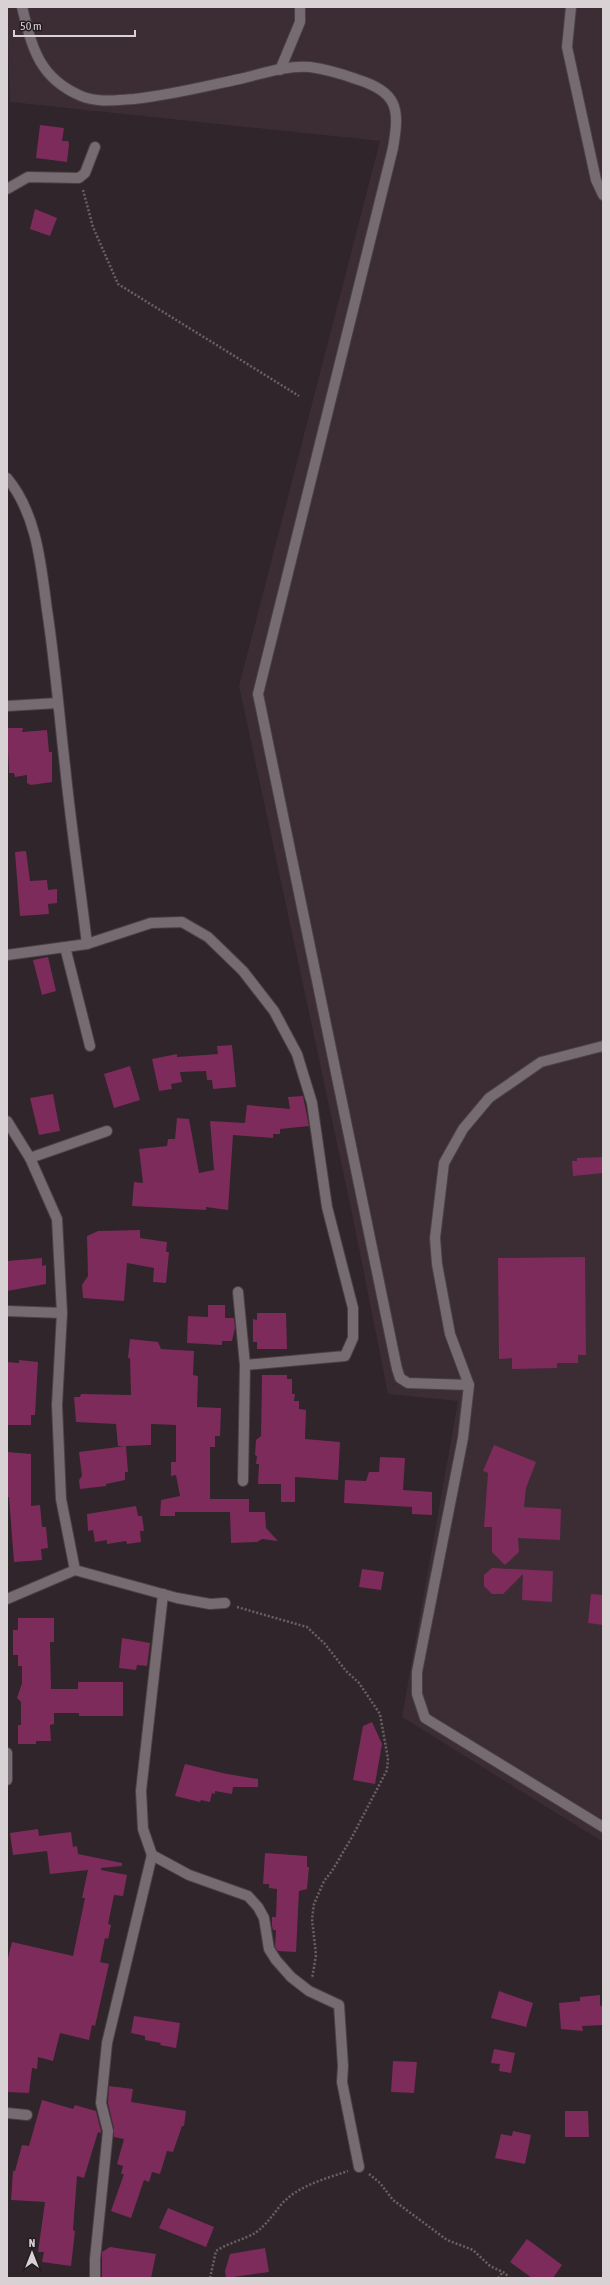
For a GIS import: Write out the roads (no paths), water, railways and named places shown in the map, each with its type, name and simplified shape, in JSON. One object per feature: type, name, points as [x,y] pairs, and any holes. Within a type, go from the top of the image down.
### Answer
[{"type":"street","points":[[22,7],[28,30],[41,66],[60,84],[80,96],[99,101],[168,95],[280,70],[309,67],[373,84],[390,97],[398,120],[393,148],[258,694],[397,1369],[400,1378],[408,1383],[469,1385]]},
{"type":"street","points":[[280,70],[300,22],[300,7]]},
{"type":"street","points":[[571,7],[567,47],[596,180],[603,195]]},
{"type":"street","points":[[7,189],[28,177],[79,178],[85,173],[95,147]]},
{"type":"street","points":[[7,478],[16,490],[28,515],[40,564],[53,653],[87,944]]},
{"type":"street","points":[[7,706],[58,703]]},
{"type":"street","points":[[7,954],[87,944],[151,923],[182,922],[208,937],[242,971],[274,1011],[297,1054],[312,1103],[327,1207],[353,1308],[353,1338],[345,1356],[245,1365]]},
{"type":"street","points":[[65,947],[90,1046]]},
{"type":"street","points":[[603,1046],[541,1062],[489,1098],[463,1129],[444,1163],[435,1238],[437,1264],[450,1334],[469,1385],[463,1438],[417,1672],[417,1694],[425,1718],[603,1827]]},
{"type":"street","points":[[7,1121],[30,1158],[57,1219],[62,1313],[57,1405],[61,1499],[75,1570]]},
{"type":"street","points":[[30,1158],[107,1131]]},
{"type":"street","points":[[238,1292],[245,1365],[243,1481]]},
{"type":"street","points":[[7,1311],[62,1313]]},
{"type":"street","points":[[7,1599],[75,1570],[163,1594],[210,1604],[225,1603]]},
{"type":"street","points":[[95,2278],[95,2259],[108,2131],[101,2103],[107,2043],[152,1855],[143,1829],[141,1791],[163,1594]]},
{"type":"street","points":[[7,1754],[7,1780]]},
{"type":"street","points":[[152,1855],[189,1875],[248,1896],[258,1907],[264,1918],[270,1949],[276,1960],[291,1977],[309,1991],[340,2005],[344,2066],[342,2082],[359,2166]]},
{"type":"street","points":[[7,2113],[27,2115]]}]
